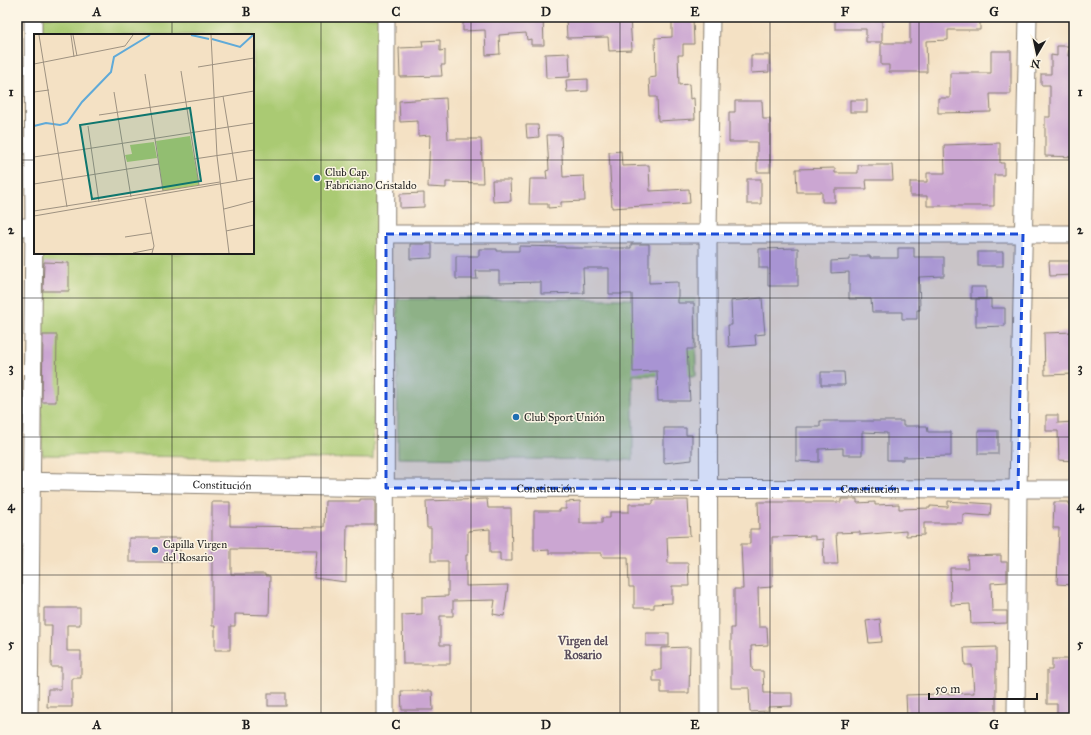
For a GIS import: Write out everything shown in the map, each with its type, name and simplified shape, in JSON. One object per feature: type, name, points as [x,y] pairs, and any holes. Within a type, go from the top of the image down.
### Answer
[{"type":"street","points":[[29,718],[24,481],[25,227],[32,17]]},
{"type":"street","points":[[385,718],[386,17]]},
{"type":"street","points":[[709,718],[707,488],[711,17]]},
{"type":"street","points":[[1016,713],[1018,489],[1028,17]]},
{"type":"street","points":[[386,234],[1074,234]]},
{"type":"street","name":"Constitución","points":[[24,481],[386,488],[1074,489]]},
{"type":"highlighted area","points":[[386,234],[1023,234],[1018,489],[386,488]]},
{"type":"green space","name":"Club Cap. Fabriciano Cristaldo","points":[[33,17],[385,17],[373,459],[42,455],[38,254],[254,254],[254,34],[35,34]]},
{"type":"green space","name":"Club Sport Unión","points":[[397,299],[695,299],[696,376],[633,375],[633,460],[398,458]]},
{"type":"building","points":[[463,17],[543,17],[544,45],[531,45],[531,39],[527,40],[526,33],[499,35],[500,54],[486,55],[485,30],[463,31]]},
{"type":"building","points":[[566,17],[630,17],[632,50],[609,51],[608,37],[567,38]]},
{"type":"building","points":[[672,17],[693,17],[694,44],[683,44],[683,55],[678,55],[679,85],[689,84],[690,99],[694,98],[695,119],[658,121],[657,97],[650,97],[649,78],[656,77],[655,38],[672,37]]},
{"type":"building","points":[[835,17],[882,17],[882,42],[866,42],[866,29],[835,29]]},
{"type":"building","points":[[910,17],[980,17],[980,30],[948,30],[948,40],[926,41],[927,72],[889,72],[889,65],[881,65],[881,43],[910,43]]},
{"type":"building","points":[[440,40],[440,51],[445,50],[445,65],[441,65],[442,76],[400,77],[399,48],[423,47],[422,41]]},
{"type":"building","points":[[1057,46],[1069,46],[1068,56],[1074,56],[1074,157],[1045,156],[1045,117],[1050,117],[1050,85],[1041,85],[1041,74],[1051,74],[1051,55],[1057,56]]},
{"type":"building","points":[[991,51],[1011,51],[1011,94],[990,94],[991,112],[938,113],[938,98],[950,98],[950,73],[991,73]]},
{"type":"building","points":[[569,53],[570,77],[546,78],[545,54]]},
{"type":"building","points":[[751,55],[769,55],[769,72],[751,73]]},
{"type":"building","points":[[588,79],[588,91],[567,92],[566,80]]},
{"type":"building","points":[[446,98],[448,139],[481,139],[483,183],[446,182],[446,188],[428,187],[430,135],[418,136],[418,121],[400,122],[399,101]]},
{"type":"building","points":[[850,100],[867,100],[867,112],[850,112]]},
{"type":"building","points":[[735,101],[762,101],[763,119],[770,119],[770,172],[757,172],[757,142],[729,142],[729,112],[735,112]]},
{"type":"building","points":[[526,125],[538,125],[539,137],[527,138]]},
{"type":"building","points":[[547,135],[561,135],[563,177],[584,176],[585,201],[561,202],[561,207],[548,208],[548,204],[529,204],[530,179],[547,179],[546,171],[549,170]]},
{"type":"building","points":[[1000,143],[1000,163],[1004,163],[1004,175],[994,175],[994,206],[927,206],[927,196],[910,196],[910,182],[927,182],[927,173],[945,173],[944,145]]},
{"type":"building","points":[[621,151],[622,166],[649,165],[650,191],[689,189],[690,203],[612,208],[609,152]]},
{"type":"building","points":[[858,165],[892,165],[893,180],[866,180],[867,189],[835,189],[835,202],[822,202],[822,192],[797,192],[796,169],[835,168],[835,173],[858,173]]},
{"type":"building","points":[[747,179],[761,179],[761,204],[747,204]]},
{"type":"building","points":[[492,180],[510,180],[511,201],[493,202]]},
{"type":"building","points":[[424,193],[424,207],[400,208],[400,194]]},
{"type":"building","points":[[410,244],[432,244],[432,258],[410,259]]},
{"type":"building","points":[[631,244],[649,244],[649,283],[678,282],[678,303],[694,303],[695,349],[687,349],[690,401],[658,401],[657,371],[633,372],[632,294],[609,294],[609,268],[583,268],[584,293],[541,294],[541,282],[499,283],[499,271],[476,271],[477,279],[456,279],[456,256],[479,256],[479,249],[519,251],[519,246],[631,248]]},
{"type":"building","points":[[798,248],[798,286],[768,286],[768,268],[759,268],[759,249]]},
{"type":"building","points":[[898,248],[914,248],[914,257],[944,257],[944,276],[919,277],[920,310],[917,310],[917,319],[902,319],[902,312],[872,312],[871,299],[849,299],[849,272],[831,273],[831,261],[850,260],[850,256],[898,258]]},
{"type":"building","points":[[978,252],[1003,252],[1003,266],[978,266]]},
{"type":"building","points":[[1049,261],[1074,261],[1074,275],[1050,276]]},
{"type":"building","points":[[44,262],[69,263],[69,291],[43,291]]},
{"type":"building","points":[[971,287],[986,287],[986,299],[971,299]]},
{"type":"building","points":[[762,298],[765,334],[755,335],[756,345],[729,347],[728,325],[732,325],[731,301]]},
{"type":"building","points":[[976,299],[991,299],[991,308],[1005,308],[1005,326],[976,327]]},
{"type":"building","points":[[1074,332],[1074,374],[1045,375],[1044,333]]},
{"type":"building","points":[[43,335],[57,335],[56,402],[42,402]]},
{"type":"building","points":[[821,372],[844,372],[845,385],[821,385]]},
{"type":"building","points":[[1046,415],[1058,415],[1058,423],[1073,422],[1074,461],[1059,460],[1058,431],[1046,431]]},
{"type":"building","points":[[820,421],[903,421],[903,426],[927,426],[928,432],[951,432],[951,456],[903,457],[903,460],[887,460],[887,433],[862,432],[862,455],[843,455],[843,448],[819,449],[819,462],[796,461],[796,427],[820,427]]},
{"type":"building","points":[[664,428],[686,428],[686,435],[692,435],[692,460],[664,463]]},
{"type":"building","points":[[978,431],[998,431],[998,454],[978,454]]},
{"type":"building","points":[[360,499],[375,499],[375,525],[347,525],[346,582],[314,578],[317,550],[231,549],[231,574],[265,574],[265,576],[270,576],[269,615],[235,614],[235,626],[230,626],[230,650],[215,650],[215,626],[212,626],[212,502],[230,502],[230,526],[324,527],[325,501],[360,501]]},
{"type":"building","points":[[487,499],[488,508],[511,508],[512,561],[500,561],[500,553],[490,553],[490,529],[468,531],[466,586],[508,585],[504,616],[493,614],[495,600],[453,601],[453,616],[440,616],[440,645],[450,645],[450,664],[403,664],[402,615],[422,614],[422,597],[448,596],[448,561],[431,561],[431,528],[427,528],[426,501]]},
{"type":"building","points":[[841,499],[857,499],[857,503],[875,502],[875,505],[899,504],[899,509],[930,508],[930,506],[948,507],[948,501],[991,504],[990,516],[963,514],[963,523],[924,523],[924,535],[906,536],[906,531],[860,535],[860,532],[836,533],[838,564],[824,564],[823,539],[815,540],[815,536],[772,537],[772,587],[758,588],[759,627],[767,627],[768,645],[751,646],[752,669],[754,671],[763,671],[764,693],[792,693],[792,706],[768,707],[768,711],[750,712],[749,688],[731,688],[731,628],[734,628],[734,589],[743,589],[741,544],[750,544],[750,529],[759,529],[758,502],[841,502]]},
{"type":"building","points":[[653,500],[688,500],[690,536],[667,537],[668,563],[688,563],[689,586],[672,586],[672,603],[654,604],[654,608],[634,608],[634,587],[629,587],[628,557],[602,557],[602,553],[549,553],[549,550],[534,551],[534,511],[560,511],[560,509],[566,509],[566,502],[580,501],[580,523],[602,523],[602,518],[610,518],[610,512],[629,512],[629,504],[653,504]]},
{"type":"building","points":[[1054,502],[1069,502],[1069,505],[1074,505],[1074,585],[1057,584],[1059,528],[1053,528]]},
{"type":"building","name":"Capilla Virgen del Rosario","points":[[129,538],[180,538],[180,562],[129,562]]},
{"type":"building","points":[[1001,555],[1001,562],[1007,562],[1007,582],[991,583],[992,611],[1007,611],[1007,623],[971,624],[970,604],[951,605],[950,568],[968,568],[967,556]]},
{"type":"building","points":[[44,608],[80,608],[80,625],[67,625],[67,651],[81,651],[81,678],[72,678],[72,707],[47,707],[48,689],[61,689],[61,667],[51,667],[52,625],[44,625]]},
{"type":"building","points":[[880,619],[882,642],[869,643],[866,621]]},
{"type":"building","points":[[646,633],[669,633],[669,646],[646,646]]},
{"type":"building","points":[[690,647],[689,693],[661,693],[661,681],[653,681],[653,670],[661,670],[661,648]]},
{"type":"building","points":[[996,647],[996,716],[979,716],[979,718],[907,718],[906,695],[974,693],[972,665],[965,665],[964,648]]},
{"type":"building","points":[[1052,659],[1074,659],[1074,717],[1057,717],[1057,704],[1047,704],[1047,670],[1052,670]]},
{"type":"building","points":[[401,691],[432,691],[433,710],[402,710]]},
{"type":"building","points":[[268,693],[286,693],[286,706],[268,706]]},
{"type":"place","name":"Club Cap. Fabriciano Cristaldo","points":[[317,178]]},
{"type":"place","name":"Club Sport Unión","points":[[516,417]]},
{"type":"place","name":"Capilla Virgen del Rosario","points":[[155,550]]},
{"type":"district","name":"Virgen del Rosario","points":[[583,648]]}]
